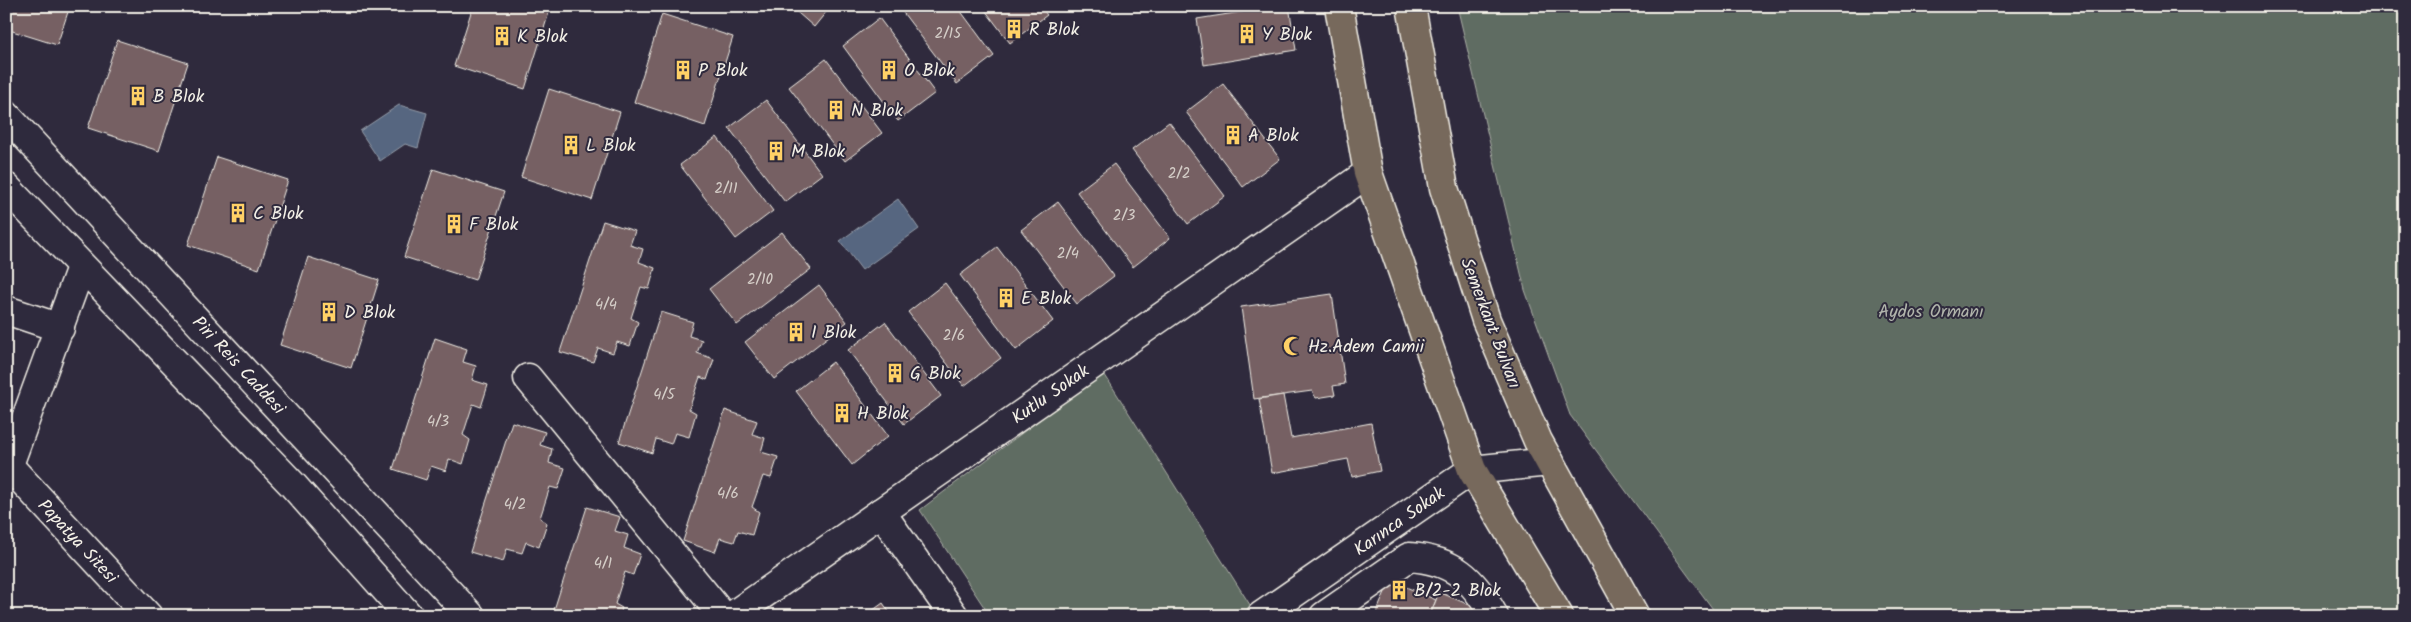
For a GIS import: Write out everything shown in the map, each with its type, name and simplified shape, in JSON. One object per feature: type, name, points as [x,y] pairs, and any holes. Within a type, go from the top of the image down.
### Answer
[{"type":"main road","points":[[1339,6],[1368,173],[1472,470],[1559,616]]},
{"type":"main road","name":"Semerkant Bulvarı","points":[[1411,6],[1444,188],[1486,320],[1550,462],[1636,616]]},
{"type":"street","name":"Piri Reis Caddesi","points":[[6,115],[471,616]]},
{"type":"street","name":"Kutlu Sokak","points":[[732,616],[1368,173]]},
{"type":"street","points":[[6,187],[292,484],[408,616]]},
{"type":"street","name":"Papatya Sitesi","points":[[81,267],[8,469],[148,616]]},
{"type":"street","points":[[6,310],[60,328]]},
{"type":"street","points":[[528,378],[723,616]]},
{"type":"street","name":"Karınca Sokak","points":[[1261,616],[1472,470],[1550,462]]},
{"type":"street","points":[[881,512],[954,616]]},
{"type":"street","points":[[1324,616],[1409,557],[1425,558],[1455,569],[1471,581],[1483,596],[1494,616]]},
{"type":"green space","name":"Aydos Ormanı","points":[[1457,6],[2405,6],[2405,616],[1718,616],[1570,415],[1525,290]]},
{"type":"green space","points":[[1103,372],[1257,616],[990,616],[920,510]]},
{"type":"water","points":[[399,105],[427,113],[418,148],[405,144],[380,161],[360,131]]},
{"type":"water","points":[[898,199],[919,229],[862,270],[840,241]]},
{"type":"building","points":[[6,6],[70,6],[57,45],[6,29]]},
{"type":"building","name":"K Blok","points":[[473,6],[551,6],[525,89],[454,66]]},
{"type":"building","points":[[790,6],[831,6],[814,27]]},
{"type":"building","points":[[906,6],[957,6],[994,56],[957,84],[901,10]]},
{"type":"building","name":"R Blok","points":[[982,6],[1040,6],[1047,15],[1010,43]]},
{"type":"building","name":"Y Blok","points":[[1289,6],[1296,50],[1204,65],[1197,19]]},
{"type":"building","name":"P Blok","points":[[662,14],[733,37],[705,126],[634,102]]},
{"type":"building","name":"O Blok","points":[[879,18],[935,93],[898,121],[843,46]]},
{"type":"building","name":"B Blok","points":[[117,40],[188,63],[159,151],[88,128]]},
{"type":"building","name":"N Blok","points":[[826,59],[882,133],[845,161],[789,87]]},
{"type":"building","name":"A Blok","points":[[1223,84],[1280,159],[1243,187],[1186,112]]},
{"type":"building","name":"L Blok","points":[[549,89],[620,112],[592,200],[521,177]]},
{"type":"building","name":"M Blok","points":[[766,100],[822,174],[785,202],[729,128]]},
{"type":"building","points":[[1169,122],[1225,196],[1188,224],[1132,150]]},
{"type":"building","name":"L Blok","points":[[717,137],[773,211],[736,239],[680,165]]},
{"type":"building","name":"C Blok","points":[[217,157],[288,180],[259,269],[188,245]]},
{"type":"building","points":[[1114,164],[1170,238],[1133,267],[1077,192]]},
{"type":"building","name":"F Blok","points":[[433,169],[504,192],[475,280],[404,257]]},
{"type":"building","points":[[1058,202],[1114,276],[1077,304],[1021,230]]},
{"type":"building","points":[[603,221],[635,231],[630,245],[643,249],[639,262],[655,268],[649,289],[641,287],[631,318],[638,322],[630,346],[617,342],[613,353],[598,348],[593,362],[560,352]]},
{"type":"building","points":[[782,232],[811,269],[737,325],[709,289]]},
{"type":"building","name":"E Blok","points":[[997,247],[1053,321],[1016,350],[960,275]]},
{"type":"building","name":"D Blok","points":[[308,257],[379,280],[351,368],[280,345]]},
{"type":"building","points":[[945,283],[1001,358],[964,386],[908,312]]},
{"type":"building","name":"I Blok","points":[[819,285],[847,322],[774,379],[745,342]]},
{"type":"building","name":"Hz.Adem Camii","points":[[1332,294],[1345,384],[1333,386],[1335,395],[1316,398],[1312,391],[1254,399],[1241,307]]},
{"type":"building","points":[[661,312],[693,322],[689,336],[702,340],[697,353],[714,359],[707,380],[700,377],[689,409],[696,413],[689,437],[675,433],[671,444],[656,439],[652,453],[619,442]]},
{"type":"building","name":"G Blok","points":[[885,322],[941,396],[904,424],[848,350]]},
{"type":"building","points":[[435,338],[467,349],[463,362],[476,366],[472,380],[488,385],[481,407],[473,404],[463,435],[470,440],[463,464],[449,459],[446,471],[431,466],[426,480],[393,469]]},
{"type":"building","name":"H Blok","points":[[833,362],[888,436],[852,465],[796,391]]},
{"type":"building","points":[[1283,395],[1291,438],[1371,423],[1380,471],[1352,477],[1348,459],[1272,473],[1259,399]]},
{"type":"building","points":[[725,410],[757,421],[752,434],[765,438],[761,452],[778,457],[771,478],[763,476],[752,507],[759,512],[752,535],[738,531],[734,542],[720,538],[715,552],[683,541]]},
{"type":"building","points":[[512,422],[545,432],[540,445],[552,449],[549,463],[565,468],[558,489],[550,487],[540,518],[547,523],[539,547],[526,542],[522,553],[507,549],[503,562],[470,552]]},
{"type":"building","points":[[587,507],[620,517],[615,531],[628,535],[624,548],[640,554],[633,575],[625,572],[615,604],[622,608],[620,616],[552,616]]},
{"type":"building","name":"B/2-2 Blok","points":[[1390,580],[1436,600],[1429,616],[1375,616]]},
{"type":"building","points":[[1439,592],[1486,612],[1484,616],[1430,616]]},
{"type":"building","points":[[883,603],[892,616],[865,616]]},
{"type":"place","name":"R Blok","points":[[1014,29]]},
{"type":"place","name":"Y Blok","points":[[1247,34]]},
{"type":"place","name":"K Blok","points":[[502,36]]},
{"type":"place","name":"P Blok","points":[[683,70]]},
{"type":"place","name":"O Blok","points":[[889,70]]},
{"type":"place","name":"B Blok","points":[[138,96]]},
{"type":"place","name":"N Blok","points":[[836,110]]},
{"type":"place","name":"A Blok","points":[[1233,135]]},
{"type":"place","name":"L Blok","points":[[571,145]]},
{"type":"place","name":"M Blok","points":[[776,151]]},
{"type":"place","name":"C Blok","points":[[238,213]]},
{"type":"place","name":"F Blok","points":[[454,224]]},
{"type":"place","name":"E Blok","points":[[1006,298]]},
{"type":"place","name":"D Blok","points":[[329,312]]},
{"type":"place","name":"I Blok","points":[[796,332]]},
{"type":"place","name":"Hz.Adem Camii","points":[[1293,346]]},
{"type":"place","name":"G Blok","points":[[895,373]]},
{"type":"place","name":"H Blok","points":[[842,413]]},
{"type":"place","name":"B/2-2 Blok","points":[[1399,590]]}]
